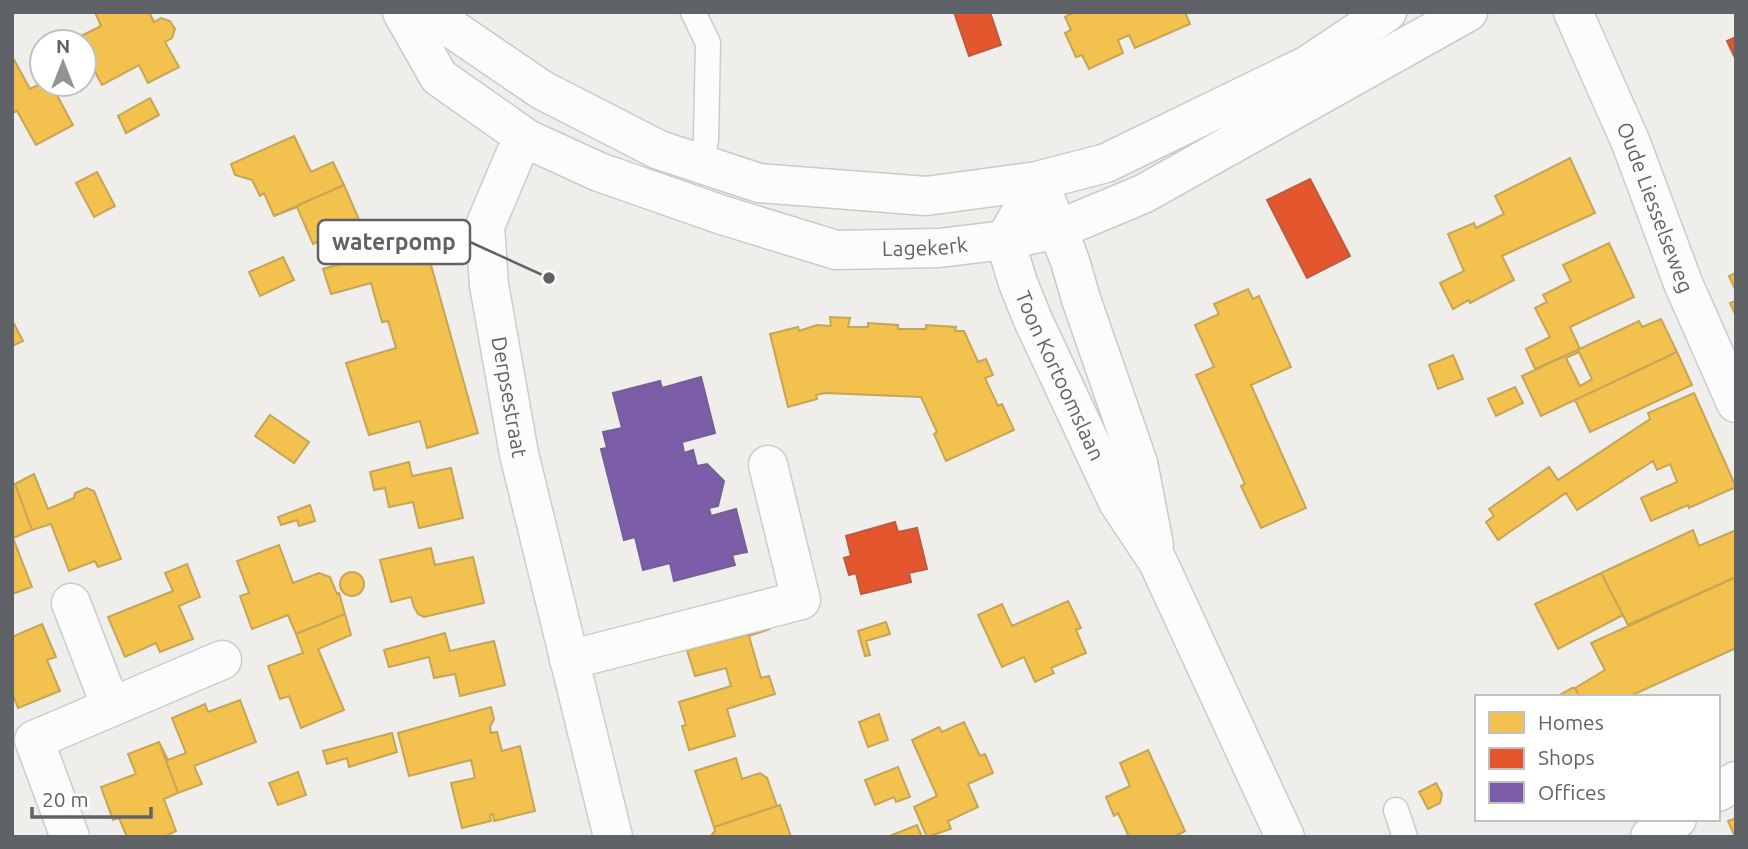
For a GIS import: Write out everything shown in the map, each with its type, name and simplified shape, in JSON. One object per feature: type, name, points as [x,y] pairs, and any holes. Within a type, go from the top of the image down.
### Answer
[{"type":"street","name":"Lagekerk","points":[[402,12],[439,77],[527,139],[599,172],[722,215],[836,250],[939,248],[1006,240],[1059,229],[1143,194],[1468,12]]},
{"type":"street","points":[[423,12],[562,101],[659,150],[759,183],[926,196],[1037,181],[1106,163],[1308,65],[1387,12]]},
{"type":"street","name":"Oude Liesselseweg","points":[[1573,12],[1632,142],[1683,284],[1736,403]]},
{"type":"street","name":"Derpsestraat","points":[[527,139],[515,155],[485,226],[489,285],[519,454],[613,837]]},
{"type":"street","points":[[1006,240],[1037,181]]},
{"type":"street","name":"Toon Kortoomslaan","points":[[1037,181],[1059,229],[1138,463],[1158,562]]},
{"type":"street","name":"Toon Kortoomslaan","points":[[1006,240],[1018,284],[1033,320],[1112,489],[1158,562],[1285,837]]},
{"type":"street","points":[[569,660],[801,600],[768,465]]},
{"type":"street","points":[[71,603],[111,707]]},
{"type":"street","points":[[70,837],[34,740],[222,660]]},
{"type":"street","points":[[1720,791],[1736,781]]},
{"type":"street","points":[[1650,837],[1674,821]]},
{"type":"lane","points":[[693,12],[708,43],[706,140],[701,164]]},
{"type":"lane","points":[[1396,810],[1405,837]]},
{"type":"building: Homes","points":[[95,12],[149,12],[154,22],[161,18],[170,21],[175,29],[172,38],[165,42],[179,67],[148,83],[139,65],[102,85],[98,77],[97,28],[101,26]]},
{"type":"building: Homes","points":[[1074,12],[1185,12],[1190,24],[1135,48],[1129,35],[1118,40],[1123,53],[1089,69],[1082,55],[1076,57],[1065,33],[1071,30],[1065,17]]},
{"type":"building: Homes","points":[[12,56],[28,85],[28,98],[59,98],[73,125],[36,145],[17,111],[12,113]]},
{"type":"building: Homes","points":[[150,98],[159,115],[126,133],[118,116]]},
{"type":"building: Homes","points":[[294,136],[311,172],[333,162],[344,185],[274,216],[264,193],[260,196],[252,180],[235,175],[231,164]]},
{"type":"building: Homes","points":[[1570,158],[1595,213],[1502,256],[1514,280],[1453,309],[1440,283],[1464,271],[1448,234],[1474,223],[1476,228],[1504,214],[1495,196]]},
{"type":"building: Homes","points":[[97,172],[115,206],[94,217],[76,183]]},
{"type":"building: Homes","points":[[344,185],[360,222],[313,244],[297,207],[274,216]]},
{"type":"building: Homes","points":[[424,240],[478,433],[427,448],[420,421],[369,435],[346,363],[396,348],[388,321],[382,322],[371,283],[331,294],[323,269]]},
{"type":"building: Homes","points":[[1609,243],[1634,297],[1570,327],[1580,349],[1535,369],[1526,349],[1550,337],[1535,308],[1547,302],[1543,295],[1571,281],[1563,265]]},
{"type":"building: Homes","points":[[283,257],[294,280],[260,296],[249,272]]},
{"type":"building: Homes","points":[[1736,273],[1736,291],[1729,276]]},
{"type":"building: Homes","points":[[1248,289],[1253,299],[1259,296],[1291,367],[1251,385],[1306,508],[1261,528],[1241,486],[1245,484],[1196,375],[1214,367],[1195,325],[1219,314],[1214,304]]},
{"type":"building: Homes","points":[[1736,301],[1736,316],[1730,303]]},
{"type":"building: Homes","points":[[830,317],[850,318],[848,327],[868,327],[868,323],[898,325],[898,329],[926,329],[926,325],[956,327],[955,331],[964,331],[978,362],[986,359],[993,375],[985,378],[998,406],[1002,404],[1014,430],[946,461],[934,434],[937,432],[921,397],[825,393],[816,395],[817,399],[788,407],[770,334],[798,327],[799,331],[817,325],[831,326]]},
{"type":"building: Homes","points":[[1661,319],[1677,352],[1541,416],[1522,376],[1639,321],[1642,327]],"holes":[[[1579,352],[1592,379],[1580,386],[1566,358]]]},
{"type":"building: Homes","points":[[12,320],[23,341],[12,346]]},
{"type":"building: Homes","points":[[1677,352],[1692,385],[1590,432],[1575,400]]},
{"type":"building: Homes","points":[[1453,355],[1463,379],[1438,389],[1429,365]]},
{"type":"building: Homes","points":[[1515,387],[1523,403],[1496,416],[1488,399]]},
{"type":"building: Homes","points":[[1694,393],[1736,487],[1651,521],[1641,498],[1677,482],[1670,464],[1657,470],[1653,461],[1577,510],[1566,493],[1498,540],[1486,522],[1494,516],[1489,509],[1549,467],[1558,480],[1650,419],[1648,413]]},
{"type":"building: Homes","points":[[270,415],[309,442],[294,463],[255,436]]},
{"type":"building: Homes","points":[[409,462],[412,476],[451,468],[463,518],[419,528],[413,502],[389,507],[385,488],[374,490],[370,472]]},
{"type":"building: Homes","points":[[34,474],[48,509],[74,498],[75,493],[87,488],[94,491],[121,559],[98,567],[95,561],[69,571],[51,524],[32,530],[15,484]]},
{"type":"building: Homes","points":[[15,484],[32,530],[13,538],[32,587],[12,594],[12,486]]},
{"type":"building: Homes","points":[[310,505],[315,521],[299,526],[297,520],[281,525],[278,517]]},
{"type":"building: Homes","points":[[1693,530],[1699,546],[1736,530],[1736,577],[1628,625],[1601,573]]},
{"type":"building: Homes","points":[[279,545],[293,583],[319,573],[330,577],[337,594],[339,593],[345,614],[296,634],[288,615],[252,629],[240,596],[249,593],[237,561]]},
{"type":"building: Homes","points":[[431,548],[435,565],[473,557],[484,603],[424,617],[418,614],[411,597],[391,602],[380,560]]},
{"type":"building: Homes","points":[[187,564],[200,597],[179,606],[193,639],[160,652],[156,643],[125,657],[108,617],[173,591],[165,573]]},
{"type":"building: Homes","points":[[352,572],[363,579],[364,584],[357,595],[352,596],[341,589],[340,584],[347,573]]},
{"type":"building: Homes","points":[[1601,573],[1623,615],[1558,649],[1535,604]]},
{"type":"building: Homes","points":[[1736,577],[1736,648],[1632,695],[1579,695],[1575,688],[1605,670],[1591,643]]},
{"type":"building: Homes","points":[[1068,601],[1081,628],[1076,630],[1086,653],[1051,668],[1054,673],[1035,682],[1024,657],[1002,667],[978,615],[1002,604],[1012,626]]},
{"type":"building: Homes","points":[[345,614],[351,635],[318,649],[344,710],[301,728],[289,696],[280,699],[268,666],[303,653],[296,634]]},
{"type":"building: Homes","points":[[886,622],[890,634],[866,641],[870,655],[865,656],[858,631]]},
{"type":"building: Homes","points":[[42,624],[56,657],[47,660],[60,691],[18,708],[12,693],[12,637]]},
{"type":"building: Homes","points":[[770,629],[749,636],[761,678],[769,676],[775,694],[727,709],[735,736],[689,750],[682,726],[686,725],[679,702],[731,686],[726,668],[695,676],[687,650]]},
{"type":"building: Homes","points":[[445,633],[450,651],[494,641],[505,685],[460,696],[455,674],[434,678],[429,657],[389,667],[384,650]]},
{"type":"building: Homes","points":[[1575,688],[1579,695],[1560,695]]},
{"type":"building: Homes","points":[[240,700],[256,742],[194,766],[202,784],[178,793],[159,742],[168,760],[186,753],[172,718],[205,704],[208,712]]},
{"type":"building: Homes","points":[[491,707],[494,719],[490,727],[491,733],[497,732],[502,751],[520,746],[535,811],[494,821],[493,814],[490,815],[491,821],[462,828],[451,783],[475,778],[471,760],[409,776],[398,733]]},
{"type":"building: Homes","points":[[879,714],[888,740],[868,747],[859,722]]},
{"type":"building: Homes","points":[[964,722],[980,756],[985,754],[993,773],[968,784],[978,807],[948,821],[951,829],[927,837],[914,807],[937,796],[912,740],[939,727],[942,732]]},
{"type":"building: Homes","points":[[392,733],[397,752],[349,767],[347,758],[327,764],[323,751]]},
{"type":"building: Homes","points":[[159,742],[178,793],[164,799],[176,831],[164,837],[127,837],[119,818],[113,820],[101,787],[136,774],[128,754]]},
{"type":"building: Homes","points":[[1148,750],[1185,831],[1174,837],[1129,837],[1118,813],[1114,816],[1106,797],[1130,786],[1120,763]]},
{"type":"building: Homes","points":[[736,758],[742,779],[760,773],[767,778],[777,806],[714,827],[695,771]]},
{"type":"building: Homes","points":[[898,767],[910,797],[896,802],[894,797],[875,805],[865,780]]},
{"type":"building: Homes","points":[[298,772],[306,795],[278,805],[269,783]]},
{"type":"building: Homes","points":[[1436,783],[1442,794],[1440,803],[1428,809],[1419,792]]},
{"type":"building: Homes","points":[[780,805],[791,837],[710,837],[715,831],[714,827]]},
{"type":"building: Homes","points":[[1736,818],[1736,837],[1735,837],[1728,821]]},
{"type":"building: Homes","points":[[917,825],[922,837],[892,835]]},
{"type":"building: Shops","points":[[954,12],[990,12],[1001,45],[969,56]]},
{"type":"building: Shops","points":[[1736,37],[1736,60],[1727,41]]},
{"type":"building: Shops","points":[[1310,179],[1350,256],[1307,278],[1267,200]]},
{"type":"building: Shops","points":[[895,522],[898,532],[917,528],[927,569],[909,573],[911,582],[861,594],[856,573],[849,575],[844,558],[851,556],[846,536]]},
{"type":"building: Offices","points":[[701,377],[715,433],[682,442],[684,453],[693,450],[697,466],[707,464],[724,481],[718,506],[709,508],[711,516],[736,509],[747,552],[732,555],[735,565],[674,581],[670,563],[643,570],[635,537],[624,540],[601,449],[607,448],[603,432],[622,428],[613,393],[660,381],[662,388]]},
{"type":"place","name":"waterpomp","points":[[549,278]]}]
